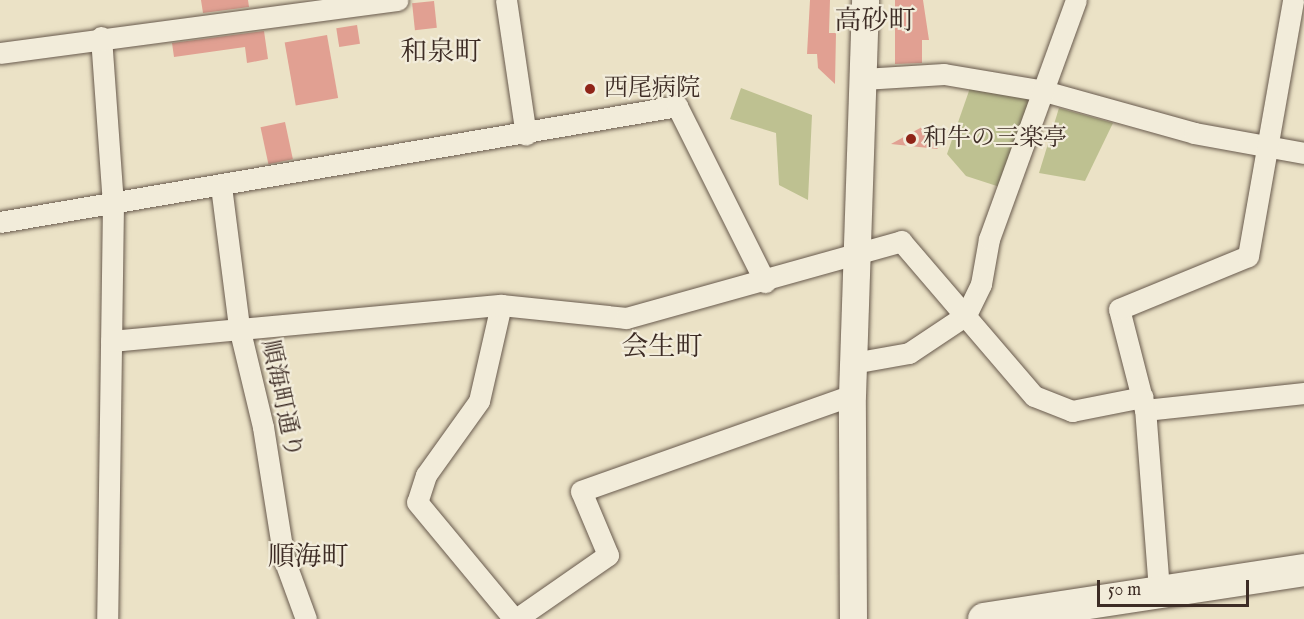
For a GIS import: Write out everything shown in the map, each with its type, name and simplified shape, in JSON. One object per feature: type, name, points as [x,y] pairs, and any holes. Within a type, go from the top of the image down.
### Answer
[{"type":"main road","points":[[999,618],[1159,590],[1304,570]]},
{"type":"street","points":[[0,53],[101,37],[397,0]]},
{"type":"street","points":[[506,0],[526,135]]},
{"type":"street","points":[[853,619],[852,395],[865,0]]},
{"type":"street","points":[[853,363],[909,353],[966,315],[981,284],[989,239],[1076,0]]},
{"type":"street","points":[[1159,590],[1144,404],[1119,309],[1248,256],[1270,147],[1293,0]]},
{"type":"street","points":[[101,37],[113,204],[107,619]]},
{"type":"street","points":[[863,79],[944,74],[1044,91],[1194,133],[1304,153]]},
{"type":"street","points":[[0,222],[526,135],[677,106],[765,282]]},
{"type":"street","name":"順海町通り","points":[[221,186],[239,327],[263,427],[284,560],[306,619]]},
{"type":"street","points":[[111,341],[239,327],[501,305],[626,318],[765,282],[858,252],[901,241],[1034,396],[1051,406],[1071,411],[1304,393]]},
{"type":"street","points":[[501,305],[479,401],[426,475],[417,502],[515,619],[608,555],[582,492],[852,395]]},
{"type":"green space","points":[[741,88],[812,115],[808,200],[779,185],[776,133],[730,119]]},
{"type":"green space","points":[[970,88],[1034,97],[1003,188],[966,176],[947,154]]},
{"type":"green space","points":[[1059,108],[1113,123],[1085,181],[1039,173]]},
{"type":"building","points":[[201,0],[248,0],[249,7],[203,13]]},
{"type":"building","points":[[810,0],[830,0],[829,33],[836,33],[835,84],[818,68],[817,54],[807,54]]},
{"type":"building","points":[[895,0],[923,0],[929,40],[922,40],[922,63],[895,64]]},
{"type":"building","points":[[434,1],[437,28],[415,30],[412,3]]},
{"type":"building","points":[[357,25],[360,44],[339,47],[336,28]]},
{"type":"building","points":[[264,31],[268,59],[247,63],[245,47],[174,57],[172,43]]},
{"type":"building","points":[[327,35],[338,98],[296,105],[285,42]]},
{"type":"building","points":[[285,122],[293,159],[268,164],[261,127]]},
{"type":"building","points":[[922,127],[938,149],[891,144]]},
{"type":"place","name":"西尾病院","points":[[590,89]]},
{"type":"place","name":"和牛の三楽亭","points":[[911,139]]},
{"type":"district","name":"高砂町","points":[[875,23]]},
{"type":"district","name":"和泉町","points":[[441,54]]},
{"type":"district","name":"会生町","points":[[662,349]]},
{"type":"district","name":"順海町","points":[[308,559]]}]
